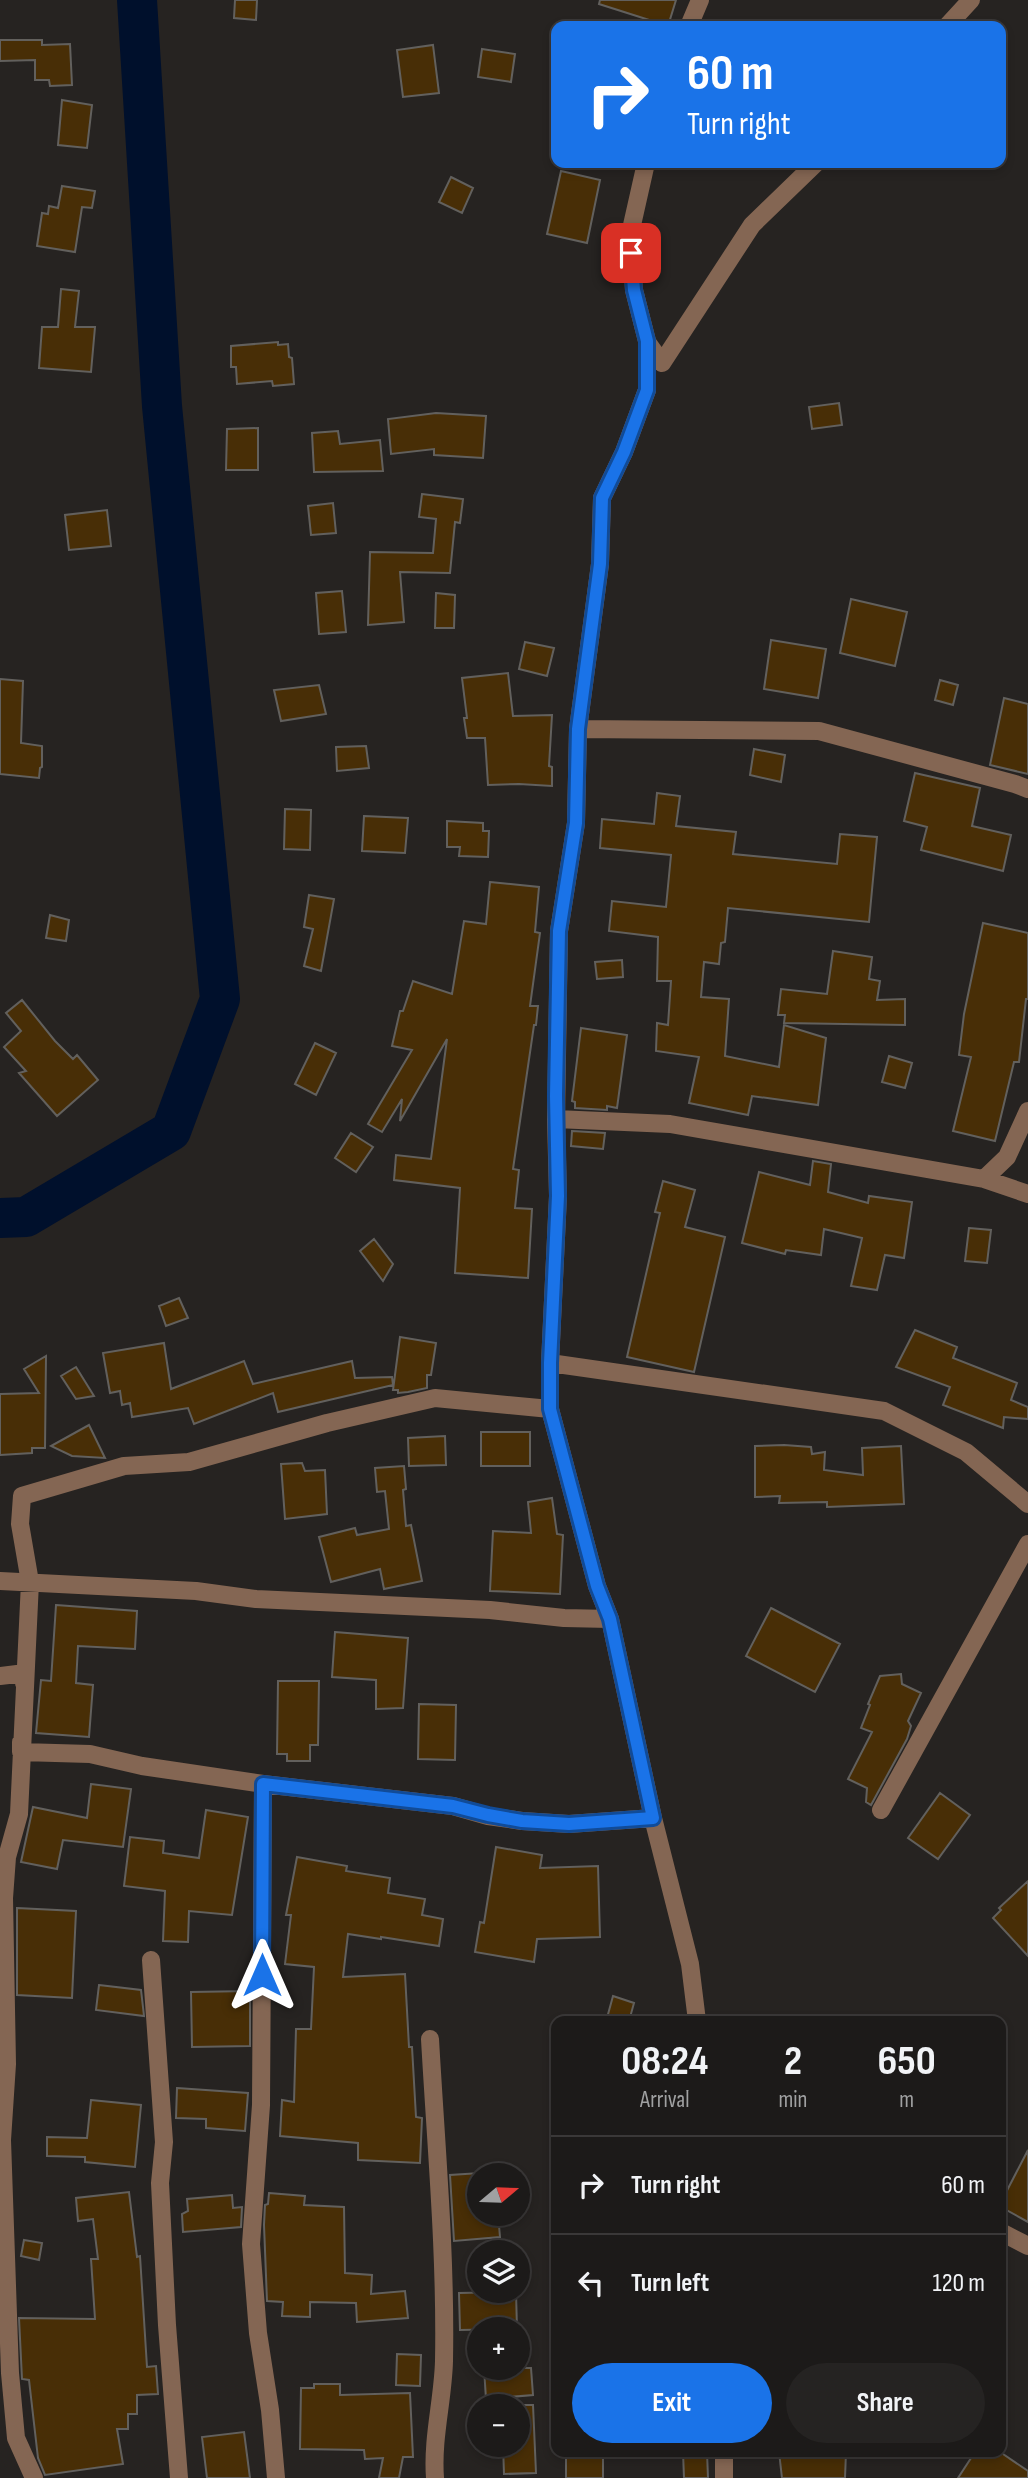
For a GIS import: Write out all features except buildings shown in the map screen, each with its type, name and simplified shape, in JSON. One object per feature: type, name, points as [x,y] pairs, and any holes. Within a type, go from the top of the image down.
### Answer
[{"type":"street","points":[[691,21],[700,0]]},
{"type":"street","points":[[952,21],[971,0]]},
{"type":"street","points":[[645,168],[630,234],[634,290],[647,341],[647,390],[624,452],[602,498],[600,564],[578,729],[576,823],[559,931],[556,1119],[558,1196],[550,1409],[597,1586],[610,1619],[653,1818],[690,1964],[695,2016]]},
{"type":"street","points":[[647,341],[662,363],[752,225],[811,168]]},
{"type":"street","points":[[578,729],[819,731],[1028,789]]},
{"type":"street","points":[[984,1179],[1007,1157],[1028,1111]]},
{"type":"street","points":[[556,1119],[670,1124],[984,1179],[1028,1194]]},
{"type":"street","points":[[550,1363],[884,1411],[967,1452],[1028,1504]]},
{"type":"street","points":[[34,2478],[16,2438],[10,2373],[2,2140],[7,2064],[4,1898],[6,1857],[19,1814],[30,1582],[20,1524],[22,1496],[124,1466],[189,1462],[327,1423],[435,1398],[550,1409]]},
{"type":"street","points":[[881,1810],[1028,1544]]},
{"type":"street","points":[[0,1581],[196,1591],[256,1599],[490,1610],[564,1618],[610,1619]]},
{"type":"street","points":[[0,1676],[24,1673]]},
{"type":"street","points":[[21,1752],[90,1754],[142,1766],[263,1784],[453,1806],[522,1821],[569,1824],[653,1818]]},
{"type":"street","points":[[263,1784],[261,2105],[251,2244],[258,2333],[270,2410],[276,2478]]},
{"type":"street","points":[[151,1960],[164,2142],[160,2183],[178,2478]]},
{"type":"street","points":[[430,2039],[443,2273],[444,2363],[433,2458],[435,2478]]},
{"type":"street","points":[[1006,2235],[1028,2246]]},
{"type":"street","points":[[724,2457],[724,2478]]},
{"type":"waterway","points":[[0,1218],[26,1217],[171,1131],[220,999],[162,406],[137,0]]},
{"type":"route","points":[[262,1975],[263,1784],[453,1806],[522,1821],[569,1824],[653,1818],[610,1619],[597,1586],[550,1409],[558,1196],[556,1096],[559,931],[576,823],[578,729],[600,564],[602,498],[624,452],[647,390],[647,341],[634,290],[631,253]]}]
